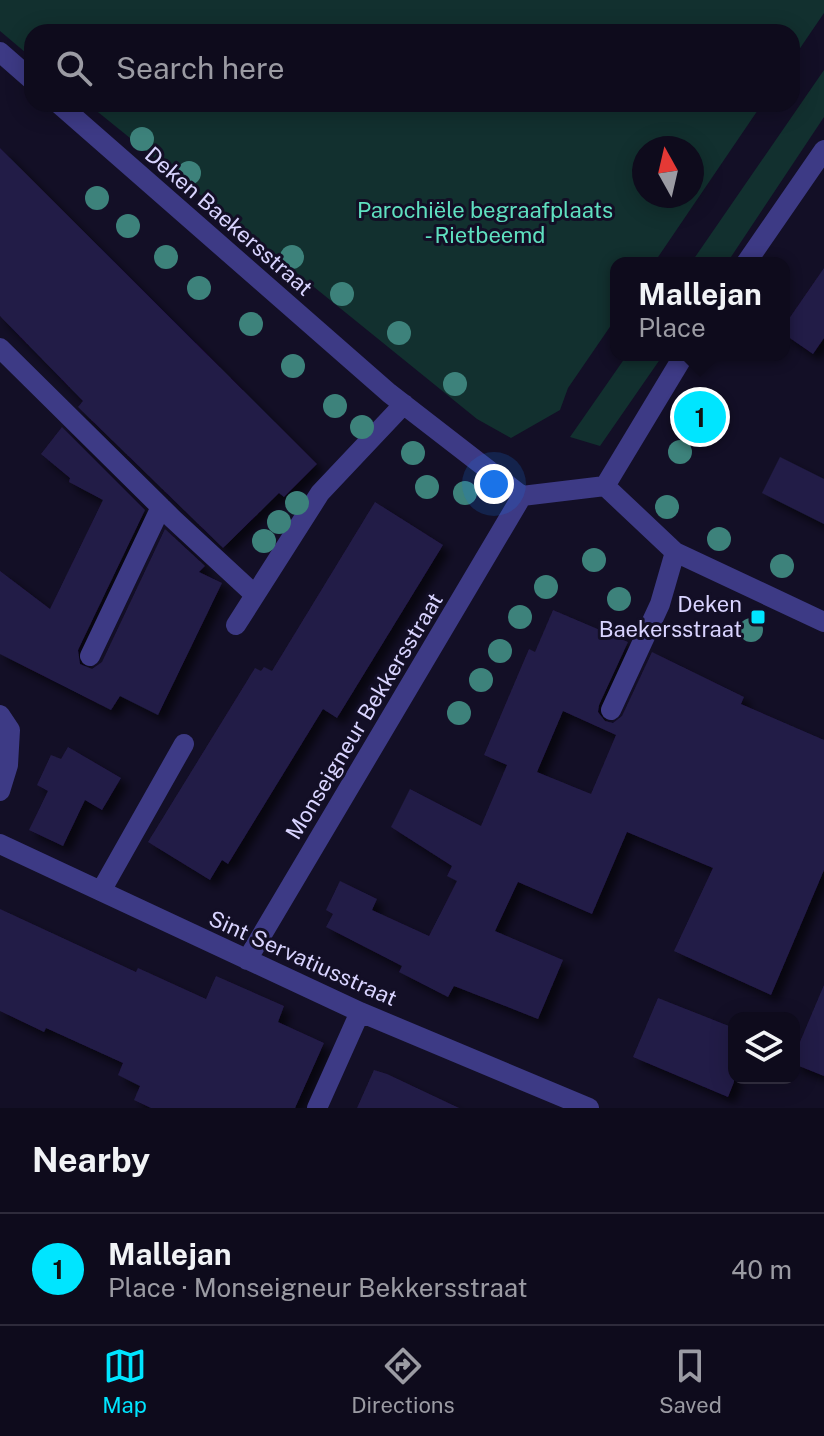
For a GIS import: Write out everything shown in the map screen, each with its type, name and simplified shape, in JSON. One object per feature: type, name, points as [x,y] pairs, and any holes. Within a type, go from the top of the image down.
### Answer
[{"type":"street","points":[[0,52],[24,73]]},
{"type":"street","name":"Deken Baekersstraat","points":[[68,112],[404,404],[522,496]]},
{"type":"street","points":[[750,257],[824,150]]},
{"type":"street","points":[[0,348],[255,595]]},
{"type":"street","points":[[605,486],[680,361]]},
{"type":"street","points":[[236,625],[320,493],[404,404]]},
{"type":"street","points":[[522,496],[605,486]]},
{"type":"street","points":[[605,486],[675,552],[824,622]]},
{"type":"street","name":"Monseigneur Bekkersstraat","points":[[247,960],[522,496]]},
{"type":"street","points":[[90,656],[161,507]]},
{"type":"street","points":[[611,710],[660,604],[675,552]]},
{"type":"street","points":[[0,715],[10,730],[8,765],[0,791]]},
{"type":"street","points":[[101,891],[184,744]]},
{"type":"street","name":"Sint Servatiusstraat","points":[[0,844],[360,1012],[589,1108]]},
{"type":"street","points":[[317,1108],[360,1012]]},
{"type":"green space","points":[[0,0],[824,0],[824,13],[800,48],[800,24],[24,24],[24,51],[0,31]]},
{"type":"green space","points":[[824,70],[824,117],[731,257],[695,257],[795,112],[800,112],[800,105]]},
{"type":"green space","name":"Parochiële begraafplaats - Rietbeemd","points":[[98,112],[757,112],[704,189],[704,136],[632,136],[632,208],[691,208],[658,257],[610,257],[610,327],[568,388],[560,410],[511,438],[477,419]]},
{"type":"green space","points":[[623,361],[659,361],[600,446],[570,437]]},
{"type":"building","points":[[0,148],[317,464],[284,497],[279,493],[223,548],[78,407],[83,401],[0,316]]},
{"type":"building","points":[[824,268],[824,338],[813,354],[790,338],[790,317]]},
{"type":"building","points":[[62,427],[145,510],[78,650],[80,664],[92,669],[102,662],[165,529],[205,566],[199,572],[222,583],[158,715],[120,696],[111,710],[0,654],[0,571],[50,609],[103,500],[69,482],[70,478],[41,454]]},
{"type":"building","points":[[780,457],[824,479],[824,524],[762,493]]},
{"type":"building","points":[[375,502],[443,545],[337,718],[323,709],[228,864],[222,860],[210,880],[148,842],[255,668],[261,671],[264,667],[272,671]]},
{"type":"building","points":[[553,610],[628,642],[599,705],[598,712],[605,721],[613,723],[622,716],[652,652],[744,697],[741,704],[824,740],[824,870],[771,995],[674,951],[713,868],[627,832],[592,914],[518,882],[495,931],[563,960],[538,1019],[454,986],[448,997],[399,972],[402,966],[326,927],[333,914],[326,910],[340,881],[377,899],[372,910],[429,936],[457,881],[447,876],[452,866],[391,827],[410,789],[481,826],[507,765],[484,755],[529,649],[535,652]],"holes":[[[563,711],[616,735],[591,794],[537,772]]]},
{"type":"building","points":[[68,747],[121,778],[102,810],[85,800],[63,846],[29,830],[48,791],[37,785],[51,755],[61,759]]},
{"type":"building","points":[[0,909],[136,972],[138,968],[206,999],[216,976],[284,1006],[278,1022],[324,1043],[295,1108],[151,1108],[134,1100],[140,1086],[118,1075],[123,1063],[0,1011]]},
{"type":"building","points":[[824,985],[824,1076],[800,1066],[800,1042]]},
{"type":"building","points":[[658,998],[728,1026],[728,1084],[733,1084],[728,1097],[633,1057]]},
{"type":"building","points":[[374,1070],[387,1074],[459,1108],[357,1108]]},
{"type":"place","name":"Mallejan","points":[[700,417]]},
{"type":"place","name":"Deken Baekersstraat","points":[[758,617]]}]
